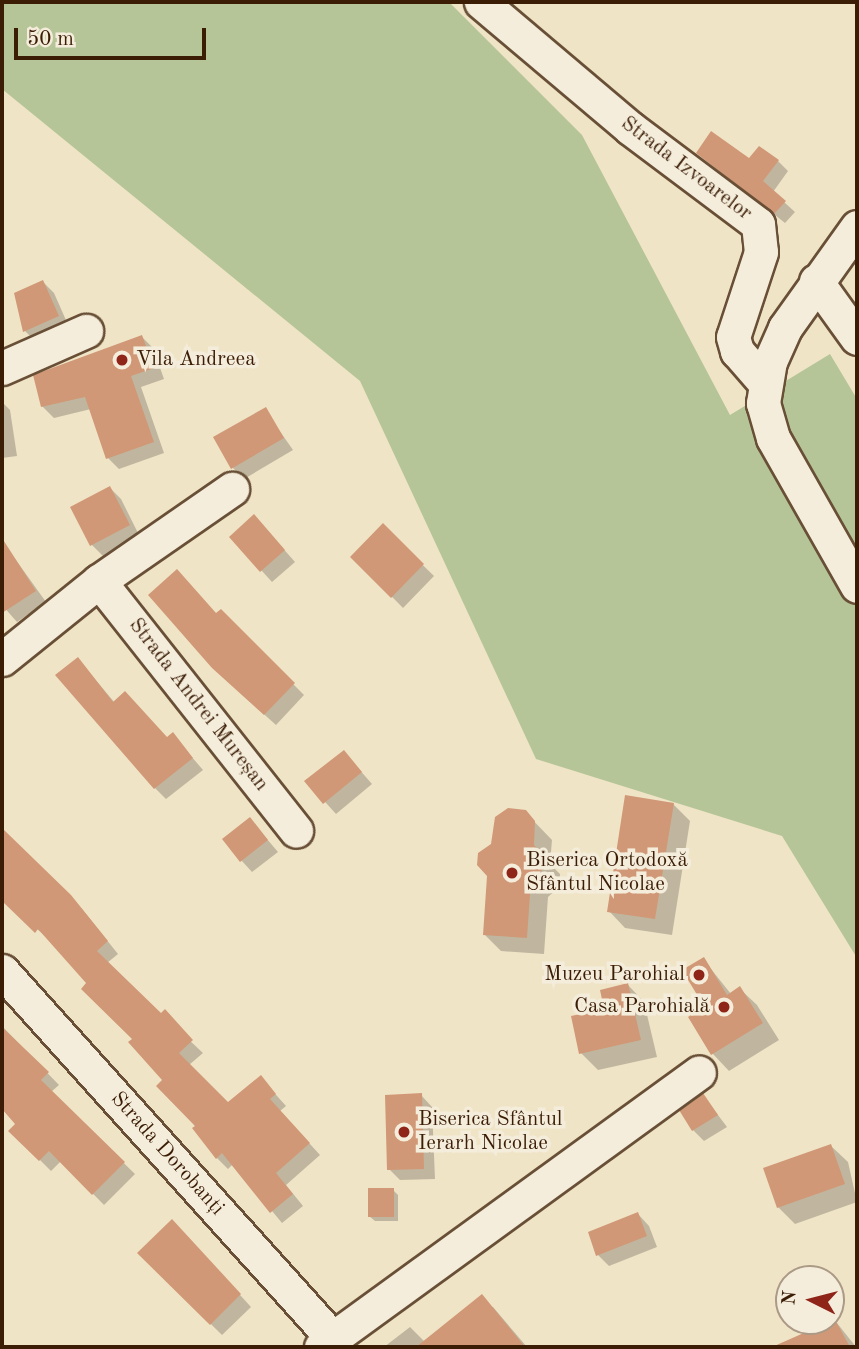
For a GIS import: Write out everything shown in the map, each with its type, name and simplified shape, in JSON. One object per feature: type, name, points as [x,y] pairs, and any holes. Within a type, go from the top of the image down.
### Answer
[{"type":"street","name":"Strada Izvoarelor","points":[[481,2],[601,105],[758,224],[761,252],[733,337],[737,351],[764,382]]},
{"type":"street","points":[[857,227],[785,328],[764,382],[763,403],[773,438],[857,586]]},
{"type":"street","points":[[817,281],[857,338]]},
{"type":"street","points":[[2,368],[86,331]]},
{"type":"street","points":[[2,659],[99,581],[232,489]]},
{"type":"street","name":"Strada Andrei Mureșan","points":[[99,581],[296,830]]},
{"type":"street","name":"Strada Dorobanți","points":[[2,971],[327,1343]]},
{"type":"street","points":[[327,1343],[699,1072]]},
{"type":"green space","points":[[2,2],[449,2],[582,135],[730,415],[830,354],[857,399],[857,958],[782,836],[536,759],[360,381],[2,89]]},
{"type":"building","points":[[711,131],[749,158],[759,146],[779,160],[763,181],[786,201],[774,214],[696,153]]},
{"type":"building","points":[[43,280],[59,316],[23,332],[14,293]]},
{"type":"building","points":[[142,335],[154,368],[131,376],[154,442],[106,459],[85,397],[41,407],[33,375]]},
{"type":"building","points":[[266,407],[284,438],[231,469],[213,437]]},
{"type":"building","points":[[110,486],[130,525],[90,546],[70,507]]},
{"type":"building","points":[[254,514],[285,550],[260,572],[229,537]]},
{"type":"building","points":[[383,523],[424,564],[391,598],[350,557]]},
{"type":"building","points":[[2,538],[36,591],[2,613]]},
{"type":"building","points":[[177,569],[216,613],[221,609],[295,683],[264,715],[212,668],[148,595]]},
{"type":"building","points":[[78,657],[113,702],[125,691],[167,737],[173,732],[193,758],[154,789],[55,675]]},
{"type":"building","points":[[344,750],[362,772],[323,804],[304,781]]},
{"type":"building","points":[[625,795],[674,803],[655,919],[607,912]]},
{"type":"building","name":"Biserica Ortodoxă Sfântul Nicolae","points":[[508,808],[526,810],[535,821],[534,845],[544,856],[542,870],[531,880],[527,938],[483,935],[487,876],[477,865],[478,853],[491,844],[495,817]]},
{"type":"building","points":[[250,817],[268,840],[240,862],[222,839]]},
{"type":"building","points":[[2,828],[71,895],[108,941],[97,951],[161,1013],[165,1009],[193,1040],[179,1053],[228,1102],[261,1075],[276,1094],[270,1099],[310,1143],[276,1173],[293,1194],[270,1213],[222,1153],[216,1159],[192,1128],[195,1126],[156,1086],[162,1080],[128,1042],[132,1039],[81,989],[86,983],[38,929],[35,933],[2,901]]},
{"type":"building","name":"Casa Parohială","points":[[704,957],[727,995],[740,986],[763,1023],[711,1055],[688,1017],[697,1011],[691,1003],[699,998],[682,970]]},
{"type":"building","points":[[628,983],[641,1040],[579,1054],[571,1016],[604,1009],[600,990]]},
{"type":"building","points":[[2,1027],[49,1072],[41,1080],[125,1162],[92,1195],[49,1151],[39,1161],[8,1131],[15,1124],[2,1109]]},
{"type":"building","name":"Biserica Sfântul Ierarh Nicolae","points":[[422,1093],[424,1169],[387,1170],[385,1095]]},
{"type":"building","points":[[703,1093],[718,1115],[692,1131],[679,1110]]},
{"type":"building","points":[[831,1144],[845,1184],[777,1208],[763,1168]]},
{"type":"building","points":[[368,1188],[394,1188],[394,1217],[368,1217]]},
{"type":"building","points":[[638,1212],[647,1236],[596,1256],[588,1232]]},
{"type":"building","points":[[172,1219],[241,1294],[210,1325],[137,1253]]},
{"type":"building","points":[[482,1294],[525,1347],[416,1347]]},
{"type":"building","points":[[799,1335],[843,1335],[850,1347],[772,1347]]},
{"type":"place","name":"Vila Andreea","points":[[122,360]]},
{"type":"place","name":"Biserica Ortodoxă Sfântul Nicolae","points":[[512,873]]},
{"type":"place","name":"Muzeu Parohial","points":[[699,975]]},
{"type":"place","name":"Casa Parohială","points":[[724,1007]]},
{"type":"place","name":"Biserica Sfântul Ierarh Nicolae","points":[[404,1132]]}]
